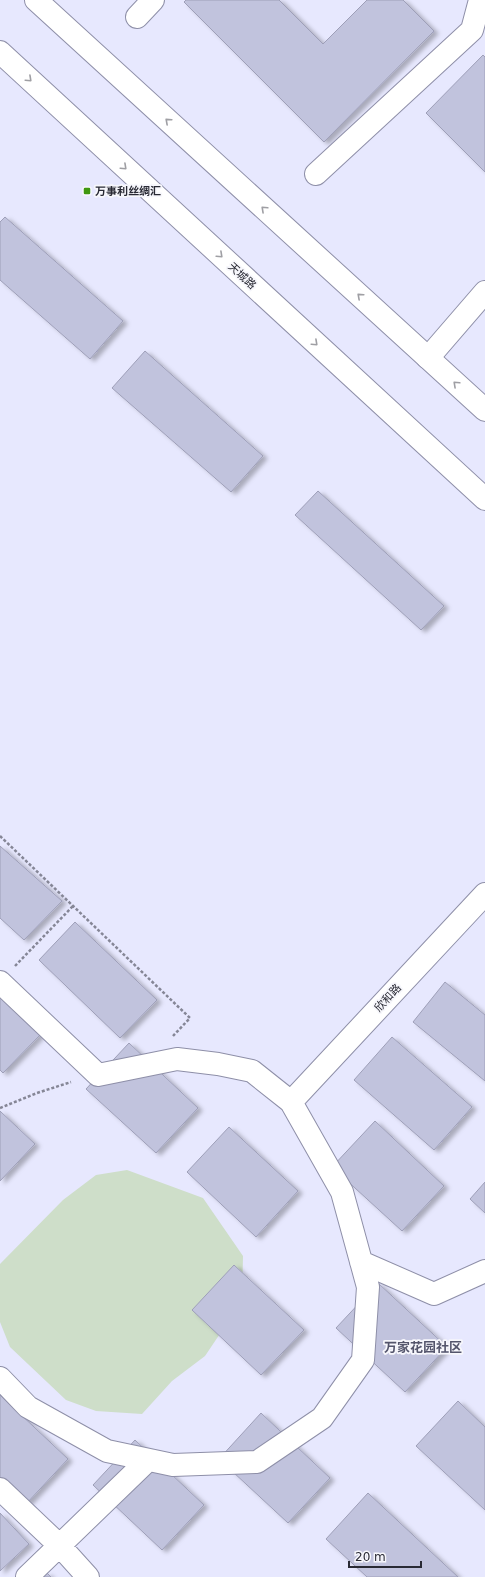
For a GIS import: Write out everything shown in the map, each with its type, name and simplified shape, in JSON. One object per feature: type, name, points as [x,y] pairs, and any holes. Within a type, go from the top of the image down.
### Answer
[{"type":"main road","points":[[36,0],[485,410]]},
{"type":"main road","points":[[138,17],[152,0]]},
{"type":"main road","points":[[316,174],[472,30],[480,0]]},
{"type":"main road","name":"天城路","points":[[0,52],[485,500]]},
{"type":"main road","points":[[428,358],[485,292]]},
{"type":"main road","name":"欣和路","points":[[291,1102],[485,894]]},
{"type":"main road","points":[[0,1378],[28,1407],[108,1451],[173,1465],[257,1462],[322,1418],[363,1360],[368,1287],[342,1192],[291,1102],[252,1071],[218,1064],[177,1059],[98,1075],[5,976]]},
{"type":"main road","points":[[361,1262],[434,1294],[485,1271]]},
{"type":"main road","points":[[28,1577],[148,1460]]},
{"type":"main road","points":[[0,1489],[60,1546],[88,1577]]},
{"type":"path","points":[[0,836],[190,1018],[170,1039]]},
{"type":"path","points":[[5,976],[73,906]]},
{"type":"path","points":[[0,1108],[37,1093],[98,1075]]},
{"type":"green space","points":[[127,1170],[203,1198],[243,1256],[242,1301],[205,1356],[172,1381],[142,1414],[96,1411],[66,1400],[10,1347],[0,1322],[0,1264],[63,1200],[96,1175]]},
{"type":"building","points":[[186,0],[279,0],[323,44],[367,0],[403,0],[434,31],[324,142],[184,2]]},
{"type":"building","points":[[483,55],[485,57],[485,172],[426,113]]},
{"type":"building","points":[[5,217],[123,321],[90,359],[0,280],[0,222]]},
{"type":"building","points":[[145,351],[263,456],[231,492],[112,388]]},
{"type":"building","points":[[318,491],[444,606],[421,630],[295,515]]},
{"type":"building","points":[[0,846],[62,901],[24,940],[0,918]]},
{"type":"building","points":[[75,922],[157,1000],[120,1038],[39,960]]},
{"type":"building","points":[[445,982],[485,1015],[485,1081],[413,1022]]},
{"type":"building","points":[[0,997],[40,1035],[3,1073],[0,1070]]},
{"type":"building","points":[[392,1037],[472,1107],[434,1150],[354,1080]]},
{"type":"building","points":[[129,1043],[198,1108],[156,1153],[86,1089]]},
{"type":"building","points":[[0,1111],[35,1144],[0,1181]]},
{"type":"building","points":[[375,1121],[444,1186],[402,1231],[332,1167]]},
{"type":"building","points":[[229,1127],[298,1191],[256,1237],[187,1172]]},
{"type":"building","points":[[485,1182],[485,1213],[470,1199]]},
{"type":"building","points":[[234,1265],[304,1330],[261,1375],[192,1310]]},
{"type":"building","points":[[378,1283],[447,1347],[405,1392],[336,1328]]},
{"type":"building","points":[[0,1395],[68,1459],[26,1504],[0,1480]]},
{"type":"building","points":[[458,1401],[485,1427],[485,1510],[416,1446]]},
{"type":"building","points":[[261,1413],[330,1478],[288,1523],[219,1459]]},
{"type":"building","points":[[135,1440],[204,1505],[162,1550],[93,1485]]},
{"type":"building","points":[[368,1493],[458,1577],[367,1577],[326,1539]]},
{"type":"building","points":[[0,1513],[29,1544],[0,1571]]},
{"type":"building","points":[[47,1573],[51,1577],[42,1577]]},
{"type":"place","name":"万事利丝绸汇","points":[[87,191]]},
{"type":"district","name":"万家花园社区","points":[[423,1347]]}]
